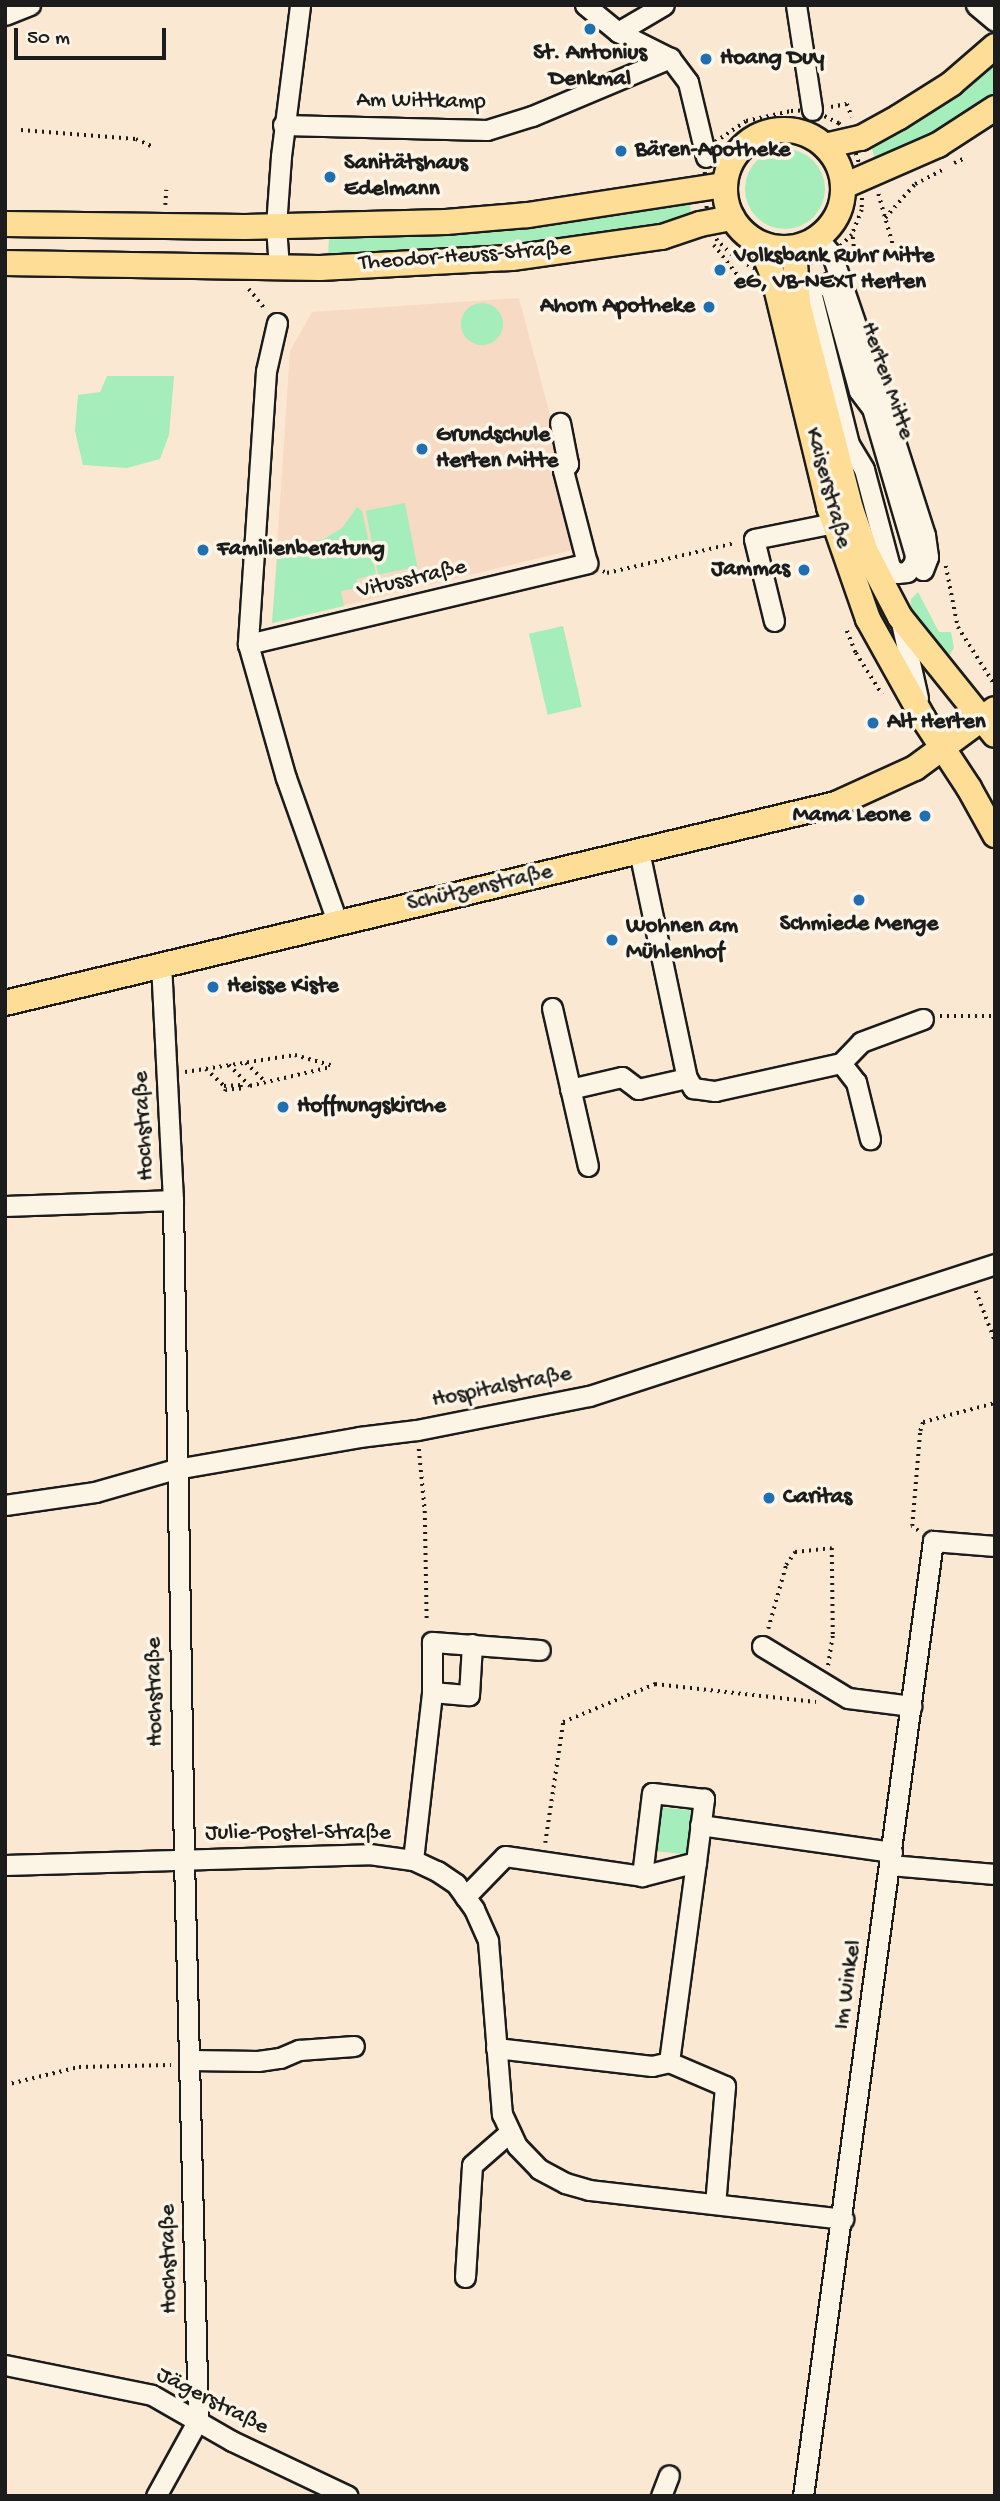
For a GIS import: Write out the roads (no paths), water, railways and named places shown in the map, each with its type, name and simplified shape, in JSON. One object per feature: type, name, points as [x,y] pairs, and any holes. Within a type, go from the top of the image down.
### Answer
[{"type":"main road","points":[[825,146],[852,140],[880,128],[951,84],[995,46]]},
{"type":"main road","points":[[854,182],[842,172],[825,146],[808,135],[789,130],[769,131],[752,139],[739,150],[713,186],[720,220],[743,232],[761,246],[794,259],[825,246],[831,224],[854,182],[938,145],[995,108]]},
{"type":"main road","name":"Theodor-Heuss-Straße","points":[[5,224],[276,226],[446,222],[528,215],[713,186]]},
{"type":"main road","name":"Theodor-Heuss-Straße","points":[[5,263],[279,268],[512,258],[662,237],[720,220]]},
{"type":"main road","name":"Kaiserstraße","points":[[761,246],[770,270],[834,523],[868,619],[923,719],[995,835]]},
{"type":"main road","name":"Kaiserstraße","points":[[794,259],[797,304],[851,509],[866,552],[900,617],[991,721]]},
{"type":"main road","name":"Schützenstraße","points":[[5,1003],[845,801],[915,768],[943,748],[991,721]]},
{"type":"street","points":[[5,15],[30,5]]},
{"type":"street","points":[[279,268],[276,226],[283,125],[300,5]]},
{"type":"street","points":[[585,5],[618,32],[670,58],[688,82],[706,157]]},
{"type":"street","points":[[618,32],[664,5]]},
{"type":"street","points":[[796,5],[812,110]]},
{"type":"street","points":[[975,5],[995,21]]},
{"type":"street","name":"Am Wittkamp","points":[[283,125],[314,123],[487,131],[532,116],[670,58]]},
{"type":"street","points":[[825,246],[925,535],[928,557],[921,575],[892,577]]},
{"type":"street","points":[[794,259],[857,482],[892,577],[900,617]]},
{"type":"street","name":"Herten Mitte","points":[[829,283],[859,391],[872,408],[915,555],[914,563],[907,572],[897,573],[892,577],[864,469],[849,444],[810,288],[829,283]]},
{"type":"street","points":[[277,323],[266,371],[248,644],[286,778],[338,921]]},
{"type":"street","name":"Vitusstraße","points":[[248,644],[587,563],[563,470],[568,464],[560,423]]},
{"type":"street","points":[[774,621],[754,539],[834,523]]},
{"type":"street","name":"Kaiserstraße","points":[[900,617],[923,719]]},
{"type":"street","points":[[639,851],[687,1078],[694,1088],[715,1091],[841,1063],[860,1042],[928,1017]]},
{"type":"street","name":"Hochstraße","points":[[160,964],[173,1200],[176,1469],[198,2420]]},
{"type":"street","points":[[552,1008],[588,1166]]},
{"type":"street","points":[[841,1063],[856,1082],[870,1139]]},
{"type":"street","points":[[570,1089],[622,1077],[638,1089],[687,1078]]},
{"type":"street","points":[[5,1206],[173,1200]]},
{"type":"street","name":"Hospitalstraße","points":[[5,1505],[94,1492],[176,1469],[359,1437],[417,1430],[589,1396],[995,1264]]},
{"type":"street","name":"Im Winkel","points":[[803,2496],[843,2219],[933,1541],[995,1546]]},
{"type":"street","name":"Julie-Postel-Straße","points":[[413,1860],[432,1692],[432,1642],[472,1644]]},
{"type":"street","points":[[432,1692],[469,1695],[472,1644],[540,1650]]},
{"type":"street","points":[[762,1646],[822,1694],[911,1706]]},
{"type":"street","points":[[642,1876],[652,1793],[704,1799],[669,2062]]},
{"type":"street","points":[[700,1825],[995,1874]]},
{"type":"street","name":"Julie-Postel-Straße","points":[[5,1865],[369,1854],[413,1860],[438,1871],[456,1884],[474,1909],[488,1941],[502,2114],[517,2146],[539,2169],[565,2183],[589,2190],[843,2219]]},
{"type":"street","points":[[465,1897],[505,1856],[642,1876],[696,1863]]},
{"type":"street","points":[[190,2062],[258,2061],[280,2058],[299,2050],[354,2046]]},
{"type":"street","points":[[496,2048],[652,2066],[669,2062],[725,2086],[715,2204]]},
{"type":"street","points":[[465,2277],[472,2165],[510,2132]]},
{"type":"street","name":"Jägerstraße","points":[[5,2365],[152,2395],[232,2441],[348,2496]]},
{"type":"street","points":[[156,2496],[198,2420]]},
{"type":"street","points":[[661,2496],[669,2475]]},
{"type":"place","name":"St. Antonius Denkmal","points":[[590,29]]},
{"type":"place","name":"Hoang Duy","points":[[706,59]]},
{"type":"place","name":"Bären-Apotheke","points":[[621,151]]},
{"type":"place","name":"Sanitätshaus Edelmann","points":[[330,177]]},
{"type":"place","name":"Volksbank Ruhr Mitte eG, VB-NEXT Herten","points":[[720,270]]},
{"type":"place","name":"Ahorn Apotheke","points":[[709,307]]},
{"type":"place","name":"Grundschule Herten Mitte","points":[[422,449]]},
{"type":"place","name":"Familienberatung","points":[[203,550]]},
{"type":"place","name":"Jammas","points":[[804,570]]},
{"type":"place","name":"Alt Herten","points":[[873,723]]},
{"type":"place","name":"Mama Leone","points":[[925,816]]},
{"type":"place","name":"Schmiede Menge","points":[[859,900]]},
{"type":"place","name":"Wohnen am Mühlenhof","points":[[612,940]]},
{"type":"place","name":"Heisse Kiste","points":[[213,987]]},
{"type":"place","name":"Hoffnungskirche","points":[[283,1107]]},
{"type":"place","name":"Caritas","points":[[769,1498]]}]
